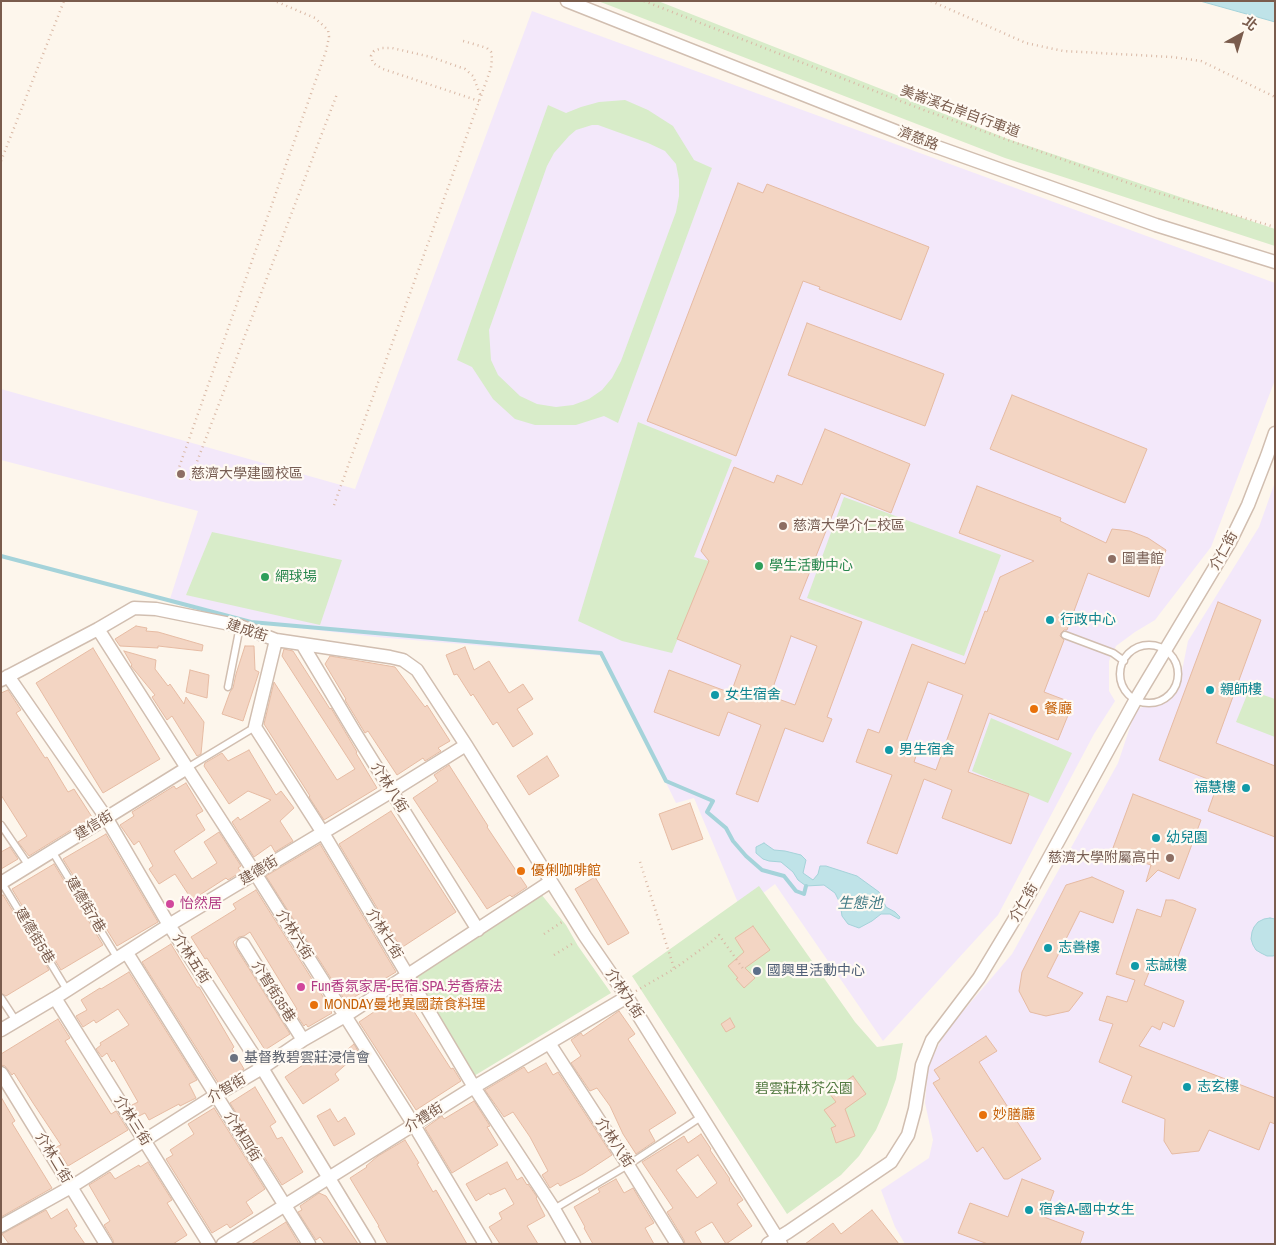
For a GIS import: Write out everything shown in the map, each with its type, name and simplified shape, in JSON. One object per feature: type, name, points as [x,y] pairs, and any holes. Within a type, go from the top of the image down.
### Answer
[{"type":"street","name":"濟慈路","points":[[567,1],[923,142],[1156,225],[1275,262]]},
{"type":"street","name":"介仁街","points":[[775,1242],[891,1162],[908,1135],[915,1109],[922,1065],[932,1040],[979,978],[1026,900],[1136,699],[1230,542],[1248,505],[1275,432]]},
{"type":"street","name":"建成街","points":[[5,678],[134,608],[156,608],[240,626],[276,640],[403,660],[417,670],[466,745]]},
{"type":"street","name":"介林六街","points":[[98,629],[414,1125],[485,1244]]},
{"type":"street","points":[[255,727],[276,640]]},
{"type":"street","name":"介林八街","points":[[302,644],[478,930]]},
{"type":"street","name":"介林五街","points":[[5,678],[107,819],[169,926],[262,1068],[369,1244]]},
{"type":"street","name":"介林七街","points":[[255,727],[323,833],[474,1087],[554,1209],[574,1244]]},
{"type":"street","name":"建德街","points":[[1,1030],[466,745]]},
{"type":"street","name":"介林九街","points":[[466,745],[550,882],[626,997],[701,1116],[775,1242]]},
{"type":"street","name":"建信街","points":[[2,883],[187,768]]},
{"type":"street","name":"介智街","points":[[1,1226],[71,1187],[262,1068],[303,1040],[345,1016],[550,882]]},
{"type":"street","name":"介智街35巷","points":[[243,944],[303,1040]]},
{"type":"street","name":"介林四街","points":[[123,956],[216,1095],[309,1244]]},
{"type":"street","name":"介禮街","points":[[223,1244],[474,1087],[626,997]]},
{"type":"street","name":"介林三街","points":[[55,998],[209,1244]]},
{"type":"street","name":"介林八街","points":[[550,1043],[677,1244]]},
{"type":"street","name":"介林二街","points":[[1,1073],[106,1244]]},
{"type":"lane","points":[[228,687],[240,626]]},
{"type":"lane","points":[[1065,635],[1113,654],[1124,661]]},
{"type":"lane","points":[[1147,644],[1157,645],[1165,649],[1177,665],[1178,674],[1172,692],[1164,699],[1155,702],[1145,702],[1128,694],[1120,677],[1121,668],[1130,651],[1138,646],[1147,644]]},
{"type":"lane","points":[[187,768],[255,727]]},
{"type":"lane","points":[[1,825],[29,866]]},
{"type":"lane","name":"建德街7巷","points":[[52,852],[123,956]]},
{"type":"lane","name":"建德街5巷","points":[[2,883],[67,990]]},
{"type":"lane","points":[[1,998],[16,1021]]},
{"type":"lane","points":[[554,1209],[628,1165],[701,1116]]},
{"type":"path","points":[[1,161],[64,1]]},
{"type":"path","points":[[176,476],[326,50],[328,30],[315,18],[276,1]]},
{"type":"path","name":"美崙溪右岸自行車道","points":[[644,1],[912,105],[1148,190],[1275,227]]},
{"type":"path","points":[[931,1],[1026,44],[1063,51],[1172,57],[1201,61],[1275,97]]},
{"type":"path","points":[[334,505],[491,68],[491,52],[487,48],[460,40]]},
{"type":"path","points":[[479,101],[383,69],[373,63],[371,56],[374,51],[382,48],[392,48],[431,57],[465,69],[474,76],[481,97]]},
{"type":"path","points":[[190,480],[337,94]]},
{"type":"path","points":[[640,862],[674,969]]},
{"type":"path","points":[[544,934],[572,916]]},
{"type":"path","points":[[626,997],[674,969],[719,935],[744,970]]},
{"type":"path","points":[[554,955],[585,936]]},
{"type":"shaded area","name":"慈濟大學介仁校區","points":[[532,11],[1275,283],[1275,380],[1211,547],[1155,620],[1116,646],[1109,661],[1109,691],[1115,701],[1094,734],[998,915],[883,1041],[775,884],[741,910],[694,798],[676,803],[604,656],[377,637],[271,625],[170,599],[198,511],[1,460],[1,389],[355,489]]},
{"type":"shaded area","name":"慈濟大學附屬高中","points":[[1275,482],[1275,1244],[905,1244],[895,1227],[881,1190],[929,1158],[933,1140],[925,1103],[928,1066],[946,1031],[1012,954],[1118,763],[1136,709],[1161,702],[1174,691],[1180,681],[1188,641],[1259,527]]},
{"type":"green space","points":[[598,1],[658,1],[1008,139],[1275,229],[1275,246],[1005,158]]},
{"type":"green space","points":[[625,100],[648,110],[673,126],[694,160],[712,168],[618,423],[604,416],[576,425],[535,425],[515,419],[493,399],[472,367],[457,360],[548,105],[566,113],[599,102]],"holes":[[[598,125],[665,151],[676,164],[679,180],[676,212],[621,361],[612,378],[602,390],[589,399],[573,405],[556,407],[537,404],[520,396],[498,375],[491,360],[489,330],[547,166],[554,153],[576,130]]]},
{"type":"green space","points":[[638,422],[732,460],[694,557],[709,561],[672,653],[622,641],[578,621]]},
{"type":"green space","points":[[844,497],[1001,555],[964,656],[807,598]]},
{"type":"green space","name":"網球場","points":[[212,532],[342,560],[320,625],[186,595]]},
{"type":"green space","points":[[1249,690],[1275,699],[1275,737],[1236,722]]},
{"type":"green space","points":[[991,718],[1072,753],[1048,803],[972,771]]},
{"type":"green space","name":"碧雲莊林芥公園","points":[[759,886],[855,1022],[877,1047],[903,1043],[896,1079],[887,1105],[876,1130],[859,1156],[841,1175],[787,1214],[632,976]]},
{"type":"green space","points":[[541,894],[566,925],[578,946],[611,993],[474,1076],[413,976],[468,944]]},
{"type":"water","points":[[1200,1],[1275,1],[1275,22],[1268,20]]},
{"type":"water","name":"生態池","points":[[764,843],[774,850],[801,855],[806,860],[803,873],[813,880],[818,874],[820,866],[826,866],[857,876],[879,892],[886,907],[895,912],[900,917],[899,919],[890,914],[881,914],[859,928],[848,924],[842,916],[840,903],[835,893],[824,885],[806,886],[781,862],[763,859],[756,853],[756,847]]},
{"type":"water","points":[[1270,918],[1275,919],[1275,955],[1267,956],[1256,950],[1251,939],[1254,927],[1258,922]]},
{"type":"building","points":[[738,183],[763,193],[767,184],[929,247],[901,320],[819,289],[820,287],[803,281],[736,456],[647,421]]},
{"type":"building","points":[[807,323],[944,374],[925,426],[788,375]]},
{"type":"building","points":[[1012,395],[1147,449],[1125,503],[990,449]]},
{"type":"building","points":[[825,429],[910,464],[891,513],[841,493],[799,599],[862,622],[827,717],[832,719],[823,742],[785,728],[758,802],[736,794],[761,725],[728,712],[719,736],[654,712],[669,670],[731,693],[741,665],[677,639],[709,561],[701,551],[734,467],[774,483],[777,475],[802,485]],"holes":[[[791,636],[817,646],[795,705],[770,696]]]},
{"type":"building","points":[[977,486],[1061,518],[1060,521],[1106,543],[1112,529],[1130,531],[1148,538],[1166,550],[1149,597],[1088,573],[1067,630],[1061,633],[1060,636],[1064,640],[1044,692],[1073,703],[1058,740],[989,713],[968,772],[1029,794],[1011,844],[942,818],[952,790],[924,779],[897,854],[867,843],[892,775],[856,762],[868,729],[879,733],[912,644],[965,664],[1000,577],[1034,561],[959,533]],"holes":[[[928,682],[963,695],[936,770],[914,762],[919,747],[906,742]]]},
{"type":"building","name":"親師樓","points":[[1218,602],[1261,620],[1216,743],[1275,766],[1275,837],[1208,811],[1218,783],[1159,760]]},
{"type":"building","points":[[136,626],[147,628],[146,631],[158,632],[203,645],[202,651],[158,646],[158,648],[120,646],[115,639]]},
{"type":"building","points":[[245,646],[254,646],[255,670],[259,672],[243,721],[222,714],[233,688]]},
{"type":"building","points":[[465,647],[474,670],[489,661],[509,693],[523,684],[533,699],[517,709],[533,734],[513,747],[497,722],[493,725],[473,694],[471,696],[457,674],[454,675],[446,655]]},
{"type":"building","points":[[93,648],[160,759],[103,793],[36,683]]},
{"type":"building","points":[[284,649],[293,651],[331,708],[377,788],[324,820],[264,724],[274,682],[337,780],[355,769],[282,656]]},
{"type":"building","points":[[124,651],[156,660],[155,669],[168,686],[170,684],[184,704],[186,697],[204,722],[201,754],[197,756],[172,716],[167,720],[152,697],[155,695],[131,666]]},
{"type":"building","points":[[330,656],[395,667],[425,707],[427,705],[450,741],[438,748],[441,751],[425,761],[423,758],[397,775],[368,731],[365,733],[345,700],[325,664]]},
{"type":"building","points":[[190,670],[209,675],[207,698],[186,692]]},
{"type":"building","points":[[8,690],[21,710],[16,713],[45,758],[47,757],[68,792],[74,789],[92,817],[29,856],[18,842],[27,836],[1,795],[1,693]]},
{"type":"building","points":[[249,750],[276,795],[281,791],[294,808],[280,821],[293,841],[275,852],[271,845],[254,857],[232,822],[238,817],[240,820],[271,800],[248,791],[229,804],[204,766],[205,763],[222,753],[228,761]]},
{"type":"building","points":[[547,756],[559,776],[529,795],[517,776]]},
{"type":"building","points":[[449,765],[527,887],[512,897],[510,895],[487,909],[413,798],[438,781],[434,775]]},
{"type":"building","points":[[186,783],[203,811],[196,815],[205,830],[174,851],[192,879],[217,863],[204,842],[219,832],[241,866],[238,868],[241,872],[228,880],[226,878],[192,900],[175,874],[159,884],[149,869],[153,866],[139,841],[134,845],[120,825],[134,816],[132,812],[174,786],[176,789]]},
{"type":"building","name":"幼兒園","points":[[1133,794],[1201,820],[1179,879],[1158,870],[1146,882],[1151,865],[1135,860],[1133,865],[1110,856]]},
{"type":"building","points":[[690,803],[703,839],[672,850],[659,814]]},
{"type":"building","points":[[391,811],[456,912],[401,948],[339,844]]},
{"type":"building","points":[[106,834],[158,922],[117,946],[63,859]]},
{"type":"building","points":[[320,844],[396,972],[346,1002],[266,876]]},
{"type":"building","points":[[10,847],[18,859],[1,869],[1,852]]},
{"type":"building","points":[[54,864],[103,945],[61,970],[12,889]]},
{"type":"building","points":[[595,877],[629,933],[608,945],[575,889]]},
{"type":"building","name":"志善樓","points":[[1092,877],[1124,891],[1113,923],[1080,911],[1047,977],[1083,993],[1069,1011],[1046,1016],[1030,1012],[1019,991],[1022,972],[1066,885]]},
{"type":"building","points":[[256,890],[332,1011],[332,1013],[308,1027],[306,1024],[304,1026],[294,1011],[297,1009],[250,932],[239,937],[233,942],[236,948],[290,1034],[265,1050],[207,958],[205,959],[191,937],[236,909],[233,904]]},
{"type":"building","points":[[3,895],[49,970],[6,996],[1,993],[1,896]]},
{"type":"building","name":"志玄樓","points":[[1166,900],[1173,900],[1196,909],[1173,970],[1153,962],[1144,985],[1184,1001],[1174,1027],[1163,1022],[1160,1030],[1152,1026],[1139,1046],[1275,1098],[1275,1124],[1270,1122],[1259,1150],[1209,1130],[1199,1151],[1172,1154],[1164,1141],[1165,1119],[1122,1102],[1132,1076],[1099,1062],[1113,1024],[1099,1020],[1107,996],[1127,1002],[1135,980],[1116,974],[1137,909],[1161,917]]},
{"type":"building","points":[[753,926],[770,950],[745,968],[755,978],[744,988],[728,966],[744,952],[735,938]]},
{"type":"building","points":[[171,944],[197,987],[199,987],[234,1047],[232,1049],[244,1069],[219,1084],[142,962]]},
{"type":"building","points":[[129,972],[197,1080],[189,1084],[196,1098],[180,1106],[179,1104],[149,1120],[145,1113],[139,1116],[132,1105],[138,1102],[114,1060],[112,1062],[107,1053],[102,1057],[96,1049],[101,1045],[100,1043],[129,1025],[118,1009],[96,1023],[94,1020],[83,1027],[76,1016],[87,1010],[81,1000]]},
{"type":"building","points":[[402,993],[451,1069],[453,1068],[461,1081],[416,1110],[359,1022]]},
{"type":"building","points":[[619,1011],[635,1034],[628,1039],[676,1113],[649,1130],[655,1141],[636,1154],[623,1134],[610,1106],[597,1088],[590,1091],[571,1063],[581,1056],[571,1040],[581,1033],[583,1036]]},
{"type":"building","points":[[730,1018],[735,1027],[726,1032],[721,1024]]},
{"type":"building","points":[[58,1019],[70,1038],[65,1041],[111,1114],[116,1111],[128,1130],[68,1166],[56,1147],[61,1145],[14,1073],[12,1075],[5,1066],[1,1065],[1,1054]]},
{"type":"building","name":"妙膳廳","points":[[986,1036],[997,1051],[979,1062],[1041,1159],[1008,1179],[1004,1179],[983,1147],[977,1152],[933,1083],[940,1079],[934,1070]]},
{"type":"building","points":[[354,1044],[359,1053],[335,1074],[339,1080],[303,1104],[285,1077],[321,1053],[329,1065]]},
{"type":"building","points":[[546,1063],[553,1075],[558,1072],[612,1155],[583,1174],[560,1186],[558,1183],[550,1188],[542,1175],[548,1171],[530,1137],[513,1112],[504,1117],[485,1090],[524,1067],[528,1073]]},
{"type":"building","points":[[853,1076],[866,1094],[845,1109],[855,1136],[836,1143],[831,1128],[836,1126],[824,1110],[836,1102],[829,1093]]},
{"type":"building","points":[[255,1087],[276,1122],[270,1126],[277,1139],[282,1137],[303,1172],[282,1185],[230,1103]]},
{"type":"building","points":[[1,1097],[15,1121],[12,1123],[52,1188],[1,1217]]},
{"type":"building","points":[[474,1101],[490,1126],[487,1127],[498,1145],[452,1173],[425,1128],[442,1116],[444,1119]]},
{"type":"building","points":[[214,1108],[265,1189],[246,1202],[253,1213],[230,1228],[227,1224],[212,1233],[166,1159],[173,1155],[170,1150],[194,1134],[188,1124]]},
{"type":"building","points":[[330,1109],[338,1122],[345,1117],[355,1134],[334,1146],[317,1116]]},
{"type":"building","points":[[701,1134],[743,1200],[737,1204],[752,1226],[726,1244],[712,1222],[695,1232],[702,1244],[685,1244],[667,1212],[673,1208],[642,1162],[684,1136],[688,1143]],"holes":[[[698,1155],[717,1183],[697,1198],[676,1170]]]},
{"type":"building","points":[[405,1140],[433,1192],[436,1190],[467,1244],[388,1244],[350,1178],[367,1167],[378,1156]]},
{"type":"building","points":[[148,1162],[172,1200],[167,1203],[187,1235],[173,1244],[114,1244],[104,1225],[110,1221],[89,1185],[110,1172],[115,1179]]},
{"type":"building","points":[[507,1162],[517,1180],[522,1177],[528,1184],[537,1197],[545,1216],[527,1226],[538,1244],[500,1244],[489,1227],[502,1219],[499,1213],[514,1204],[505,1188],[490,1195],[489,1193],[476,1201],[466,1184]]},
{"type":"building","points":[[616,1179],[624,1193],[633,1188],[654,1223],[645,1228],[654,1244],[593,1244],[574,1207],[600,1192],[598,1189]]},
{"type":"building","name":"宿舍A-國中女生","points":[[1022,1179],[1054,1191],[1044,1217],[1084,1232],[1080,1244],[988,1244],[958,1233],[970,1203],[1008,1217]]},
{"type":"building","points":[[319,1193],[326,1196],[358,1244],[325,1244],[320,1237],[316,1240],[298,1212],[302,1210],[300,1206]]},
{"type":"building","points":[[67,1209],[77,1226],[74,1228],[85,1244],[9,1244],[2,1234],[46,1210],[51,1219]]},
{"type":"building","points":[[872,1210],[899,1244],[805,1244],[833,1223],[841,1234]]},
{"type":"building","points":[[286,1222],[299,1244],[251,1244]]},
{"type":"waterway","points":[[1,556],[251,622],[601,653],[666,781],[713,801],[707,812],[726,828],[733,841],[762,870],[784,876],[796,891],[804,894],[806,886]]},
{"type":"place","name":"慈濟大學建國校區","points":[[181,474]]},
{"type":"place","name":"慈濟大學介仁校區","points":[[783,526]]},
{"type":"place","name":"圖書館","points":[[1112,559]]},
{"type":"place","name":"學生活動中心","points":[[759,566]]},
{"type":"place","name":"網球場","points":[[265,577]]},
{"type":"place","name":"行政中心","points":[[1050,620]]},
{"type":"place","name":"親師樓","points":[[1210,690]]},
{"type":"place","name":"女生宿舍","points":[[715,695]]},
{"type":"place","name":"餐廳","points":[[1034,709]]},
{"type":"place","name":"男生宿舍","points":[[889,750]]},
{"type":"place","name":"福慧樓","points":[[1246,788]]},
{"type":"place","name":"幼兒園","points":[[1156,838]]},
{"type":"place","name":"慈濟大學附屬高中","points":[[1170,858]]},
{"type":"place","name":"優俐咖啡館","points":[[521,871]]},
{"type":"place","name":"怡然居","points":[[170,904]]},
{"type":"place","name":"志善樓","points":[[1048,948]]},
{"type":"place","name":"志誠樓","points":[[1135,966]]},
{"type":"place","name":"國興里活動中心","points":[[757,971]]},
{"type":"place","name":"Fun香氛家居-民宿.SPA.芳香療法","points":[[301,987]]},
{"type":"place","name":"MONDAY曼地異國蔬食料理","points":[[314,1005]]},
{"type":"place","name":"基督教碧雲莊浸信會","points":[[234,1058]]},
{"type":"place","name":"志玄樓","points":[[1187,1087]]},
{"type":"place","name":"妙膳廳","points":[[983,1115]]},
{"type":"place","name":"宿舍A-國中女生","points":[[1029,1210]]}]
